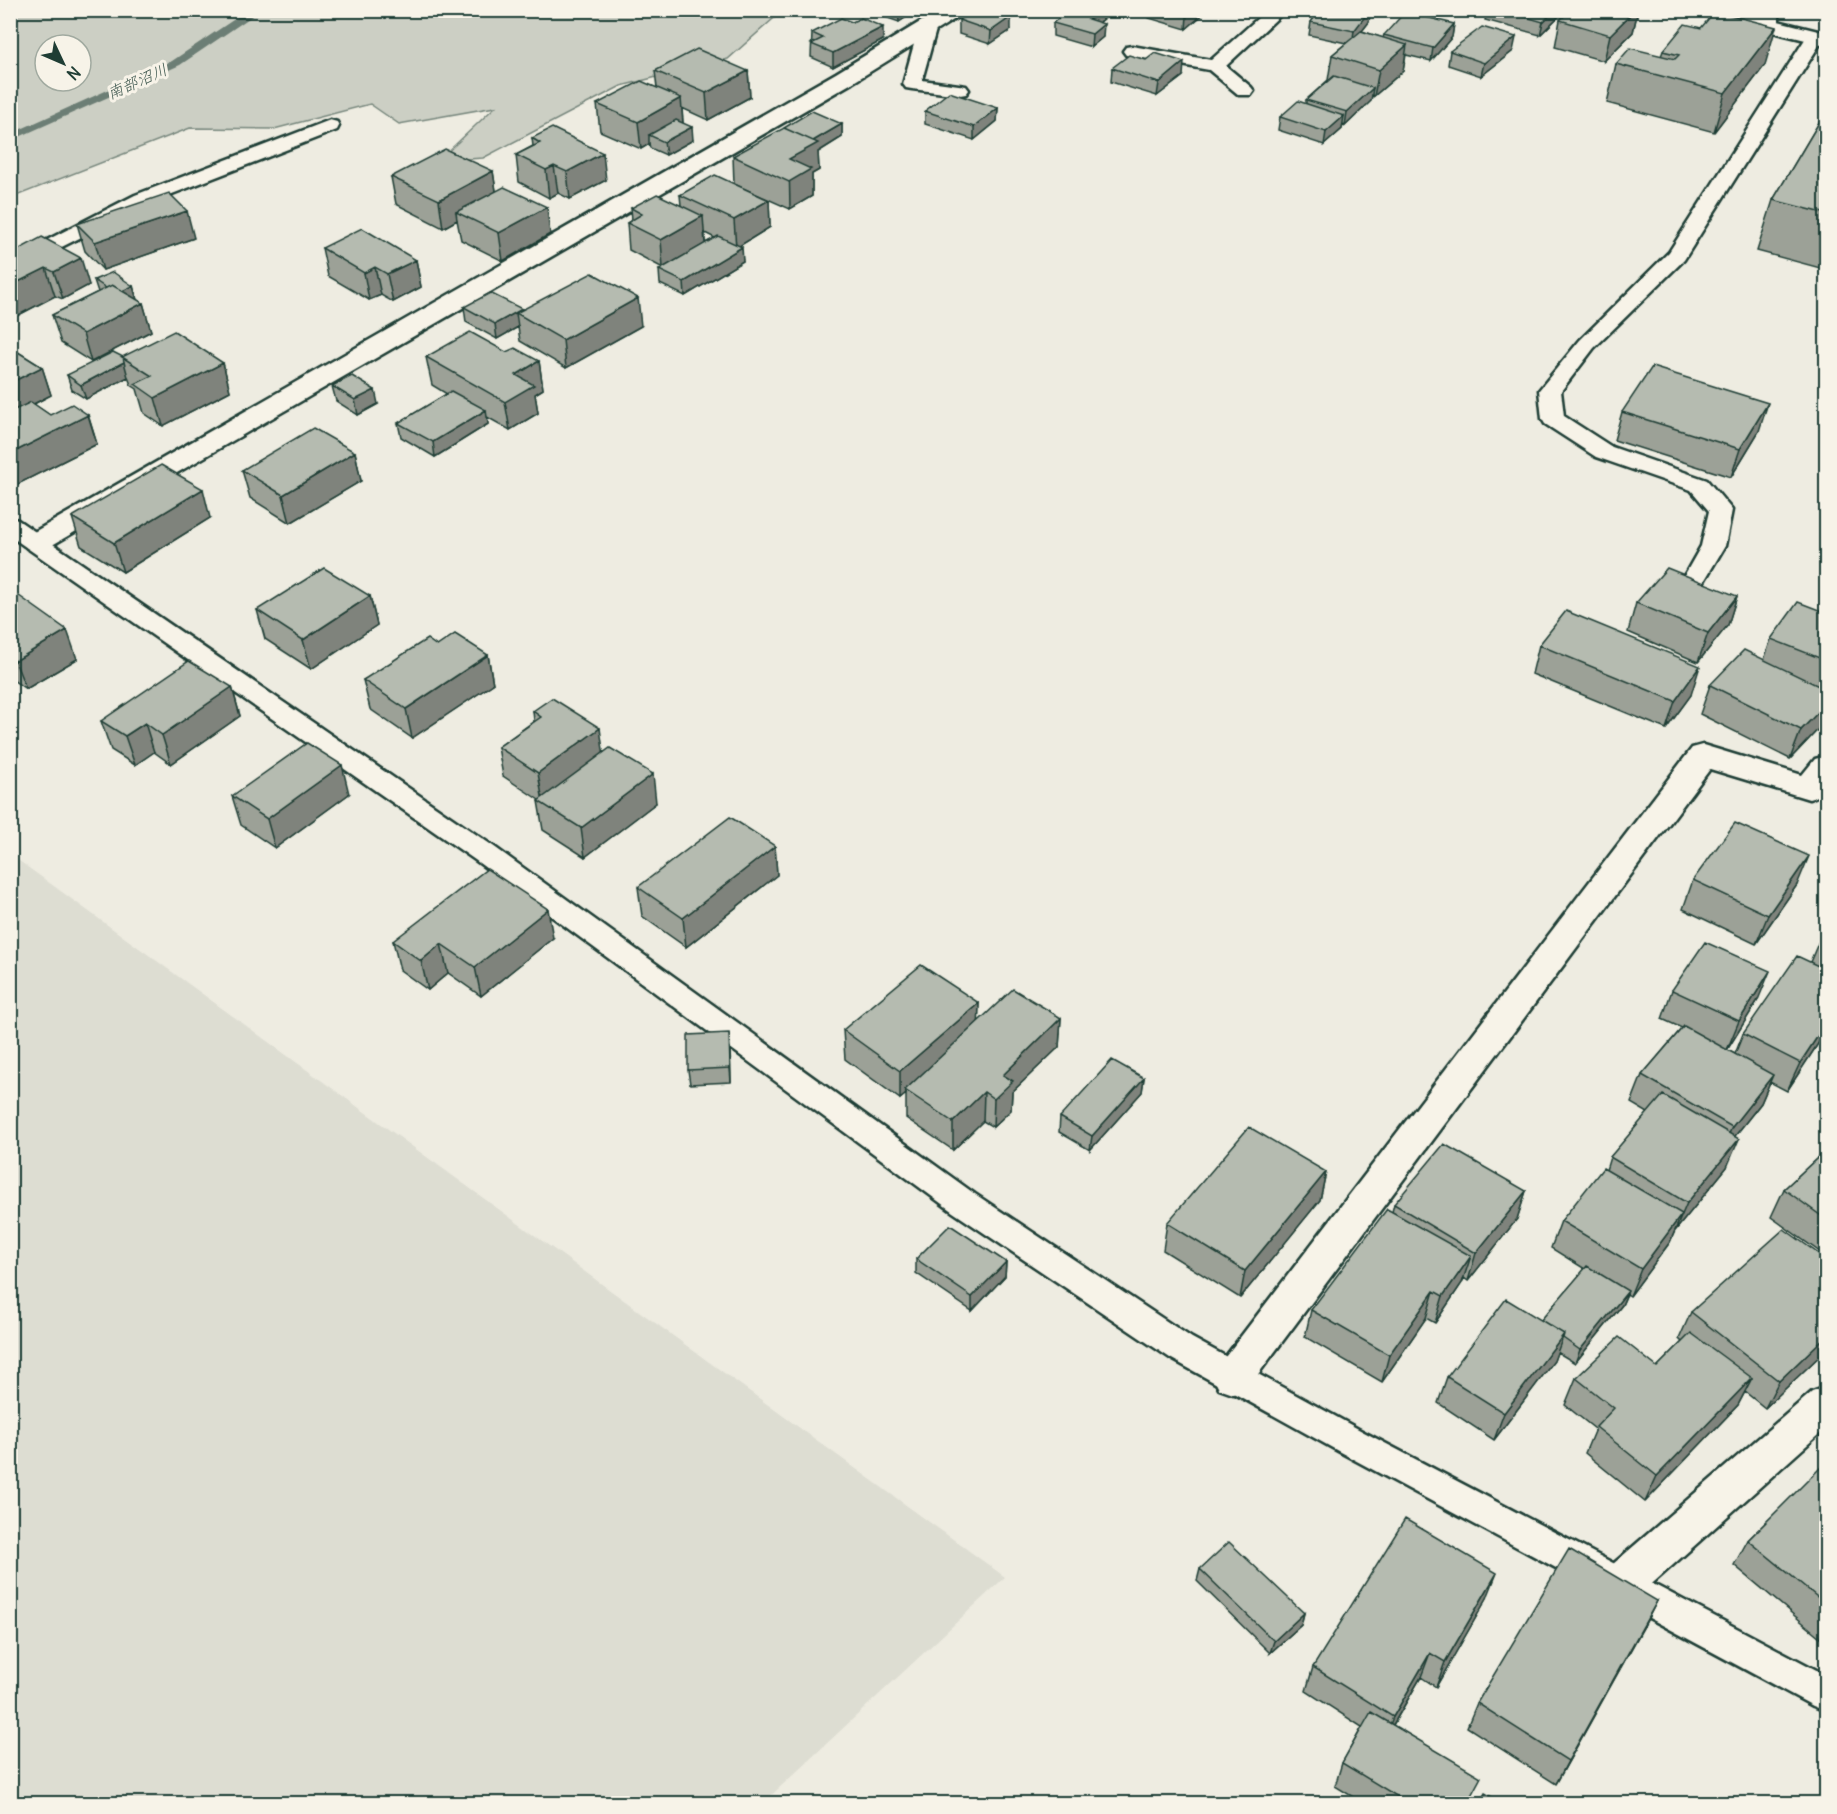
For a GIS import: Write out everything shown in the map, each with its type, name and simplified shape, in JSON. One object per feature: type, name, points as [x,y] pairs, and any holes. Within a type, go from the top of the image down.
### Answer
[{"type":"street","points":[[36,542],[844,78],[956,10]]},
{"type":"street","points":[[1706,10],[1768,18],[1821,38]]},
{"type":"street","points":[[1233,1377],[1703,756],[1821,784]]},
{"type":"street","points":[[1620,1585],[1827,1404]]},
{"type":"lane","points":[[1215,66],[1278,10]]},
{"type":"lane","points":[[928,26],[912,84],[960,90]]},
{"type":"lane","points":[[1692,583],[1713,546],[1721,510],[1699,485],[1604,452],[1553,419],[1551,390],[1587,344],[1677,256],[1821,38]]},
{"type":"lane","points":[[1132,51],[1215,66],[1245,91]]},
{"type":"lane","points":[[10,267],[142,199],[330,126]]},
{"type":"lane","points":[[10,525],[474,846],[964,1203],[1181,1348],[1827,1694]]},
{"type":"shaded area","points":[[11,11],[782,11],[728,59],[621,86],[483,158],[438,161],[495,107],[399,124],[370,104],[274,129],[190,128],[11,198]]},
{"type":"shaded area","points":[[11,855],[1005,1577],[763,1803],[11,1803]]},
{"type":"building","points":[[974,10],[992,10],[1011,17],[991,31],[959,20]]},
{"type":"building","points":[[1069,10],[1099,10],[1088,19],[1104,24],[1092,34],[1053,23]]},
{"type":"building","points":[[1169,10],[1193,10],[1187,16]]},
{"type":"building","points":[[1320,10],[1370,10],[1354,31],[1311,22]]},
{"type":"building","points":[[1501,10],[1555,10],[1543,22]]},
{"type":"building","points":[[1571,10],[1635,10],[1610,35],[1560,20]]},
{"type":"building","points":[[1715,11],[1776,27],[1725,93],[1616,64],[1630,48],[1675,59],[1679,55],[1663,51],[1685,24],[1701,28]]},
{"type":"building","points":[[1405,12],[1454,24],[1433,48],[1384,35]]},
{"type":"building","points":[[841,18],[852,22],[861,18],[883,27],[833,53],[811,44],[823,38],[812,33]]},
{"type":"building","points":[[1482,27],[1516,37],[1484,63],[1450,51]]},
{"type":"building","points":[[1361,31],[1407,45],[1379,70],[1332,55]]},
{"type":"building","points":[[697,49],[748,71],[706,93],[655,71]]},
{"type":"building","points":[[1155,53],[1184,62],[1159,83],[1112,68],[1129,55],[1146,60]]},
{"type":"building","points":[[1334,76],[1373,88],[1347,112],[1306,100]]},
{"type":"building","points":[[641,81],[681,98],[638,122],[597,104]]},
{"type":"building","points":[[949,92],[998,108],[974,127],[925,111]]},
{"type":"building","points":[[1298,101],[1344,116],[1326,132],[1280,117]]},
{"type":"building","points":[[1827,109],[1827,214],[1773,200]]},
{"type":"building","points":[[812,111],[842,124],[813,141],[784,128]]},
{"type":"building","points":[[676,120],[692,127],[664,142],[649,135]]},
{"type":"building","points":[[552,128],[603,153],[567,172],[554,166],[546,170],[516,155],[540,143],[532,138]]},
{"type":"building","points":[[784,128],[818,143],[789,159],[811,169],[789,182],[733,156]]},
{"type":"building","points":[[445,149],[493,171],[439,200],[391,177]]},
{"type":"building","points":[[715,175],[769,200],[734,220],[680,195]]},
{"type":"building","points":[[504,187],[547,207],[499,233],[456,212]]},
{"type":"building","points":[[169,193],[187,211],[95,242],[77,224]]},
{"type":"building","points":[[657,194],[703,216],[661,240],[627,223],[642,214],[631,208]]},
{"type":"building","points":[[362,228],[416,260],[387,274],[375,267],[364,273],[322,248]]},
{"type":"building","points":[[718,236],[742,247],[684,282],[659,270]]},
{"type":"building","points":[[42,237],[81,258],[54,272],[46,268],[10,286],[10,247],[18,250]]},
{"type":"building","points":[[113,272],[133,286],[122,291],[112,285],[106,288],[94,280]]},
{"type":"building","points":[[592,273],[638,298],[563,340],[516,313]]},
{"type":"building","points":[[112,285],[143,303],[83,334],[52,315]]},
{"type":"building","points":[[490,293],[522,309],[495,324],[464,307]]},
{"type":"building","points":[[174,331],[223,363],[155,398],[135,384],[152,376],[122,357]]},
{"type":"building","points":[[470,332],[506,352],[515,348],[539,361],[516,375],[534,385],[505,402],[426,357]]},
{"type":"building","points":[[10,347],[42,367],[10,383]]},
{"type":"building","points":[[113,352],[123,357],[124,362],[81,385],[67,375]]},
{"type":"building","points":[[1652,367],[1768,403],[1740,449],[1622,412]]},
{"type":"building","points":[[352,376],[375,390],[355,400],[332,386]]},
{"type":"building","points":[[451,391],[486,410],[433,442],[398,423]]},
{"type":"building","points":[[31,402],[50,415],[72,404],[88,415],[10,454],[10,412]]},
{"type":"building","points":[[313,428],[355,452],[283,495],[242,470]]},
{"type":"building","points":[[161,465],[203,489],[114,543],[72,517]]},
{"type":"building","points":[[324,568],[370,596],[303,640],[257,610]]},
{"type":"building","points":[[1667,568],[1737,596],[1708,633],[1636,603]]},
{"type":"building","points":[[15,593],[67,630],[15,661],[10,657],[10,595]]},
{"type":"building","points":[[1798,602],[1827,613],[1827,661],[1771,639]]},
{"type":"building","points":[[1566,611],[1700,666],[1675,701],[1539,645]]},
{"type":"building","points":[[455,634],[488,655],[406,709],[363,680],[427,639],[437,646]]},
{"type":"building","points":[[1744,650],[1827,690],[1827,703],[1801,730],[1710,685]]},
{"type":"building","points":[[189,661],[232,687],[162,735],[145,723],[125,736],[101,721]]},
{"type":"building","points":[[552,698],[600,728],[538,773],[498,747],[541,717],[533,711]]},
{"type":"building","points":[[307,743],[342,765],[267,819],[232,796]]},
{"type":"building","points":[[610,748],[653,774],[581,828],[538,801]]},
{"type":"building","points":[[730,817],[775,846],[683,918],[638,887]]},
{"type":"building","points":[[1735,823],[1809,856],[1768,915],[1693,880]]},
{"type":"building","points":[[487,869],[548,909],[475,967],[441,944],[421,961],[393,941]]},
{"type":"building","points":[[1827,930],[1827,945],[1819,941]]},
{"type":"building","points":[[1705,942],[1770,971],[1739,1021],[1672,990]]},
{"type":"building","points":[[1797,956],[1827,970],[1827,1022],[1800,1063],[1743,1034]]},
{"type":"building","points":[[921,965],[979,1003],[900,1071],[843,1030]]},
{"type":"building","points":[[1013,989],[1061,1018],[1003,1075],[1013,1081],[994,1099],[984,1092],[953,1122],[905,1090]]},
{"type":"building","points":[[1684,1026],[1773,1075],[1732,1127],[1642,1075]]},
{"type":"building","points":[[729,1033],[730,1068],[688,1070],[688,1035]]},
{"type":"building","points":[[1112,1060],[1144,1078],[1092,1136],[1060,1117]]},
{"type":"building","points":[[1663,1095],[1739,1139],[1687,1203],[1610,1157]]},
{"type":"building","points":[[1249,1127],[1326,1172],[1245,1271],[1167,1223]]},
{"type":"building","points":[[1444,1144],[1526,1191],[1476,1253],[1394,1204]]},
{"type":"building","points":[[1827,1149],[1827,1220],[1784,1189]]},
{"type":"building","points":[[1603,1168],[1682,1214],[1641,1269],[1561,1221]]},
{"type":"building","points":[[1387,1209],[1471,1256],[1443,1296],[1434,1291],[1389,1355],[1311,1310]]},
{"type":"building","points":[[950,1225],[1006,1262],[972,1297],[916,1259]]},
{"type":"building","points":[[1784,1229],[1827,1260],[1827,1335],[1779,1381],[1691,1312]]},
{"type":"building","points":[[1587,1266],[1628,1291],[1580,1350],[1563,1338],[1564,1334],[1541,1320]]},
{"type":"building","points":[[1506,1299],[1564,1334],[1504,1413],[1447,1377]]},
{"type":"building","points":[[1691,1333],[1752,1378],[1657,1476],[1596,1427],[1614,1408],[1576,1378],[1619,1337],[1657,1367]]},
{"type":"building","points":[[1827,1462],[1827,1605],[1748,1540]]},
{"type":"building","points":[[1405,1519],[1497,1573],[1445,1662],[1430,1653],[1393,1717],[1313,1667]]},
{"type":"building","points":[[1229,1542],[1304,1613],[1274,1641],[1200,1569]]},
{"type":"building","points":[[1569,1549],[1657,1601],[1568,1761],[1477,1703]]},
{"type":"building","points":[[1371,1712],[1481,1777],[1467,1803],[1408,1803],[1342,1763]]},
{"type":"building","points":[[1485,1793],[1502,1803],[1479,1803]]},
{"type":"waterway","name":"南部沼川","points":[[10,138],[176,63],[256,10]]}]
